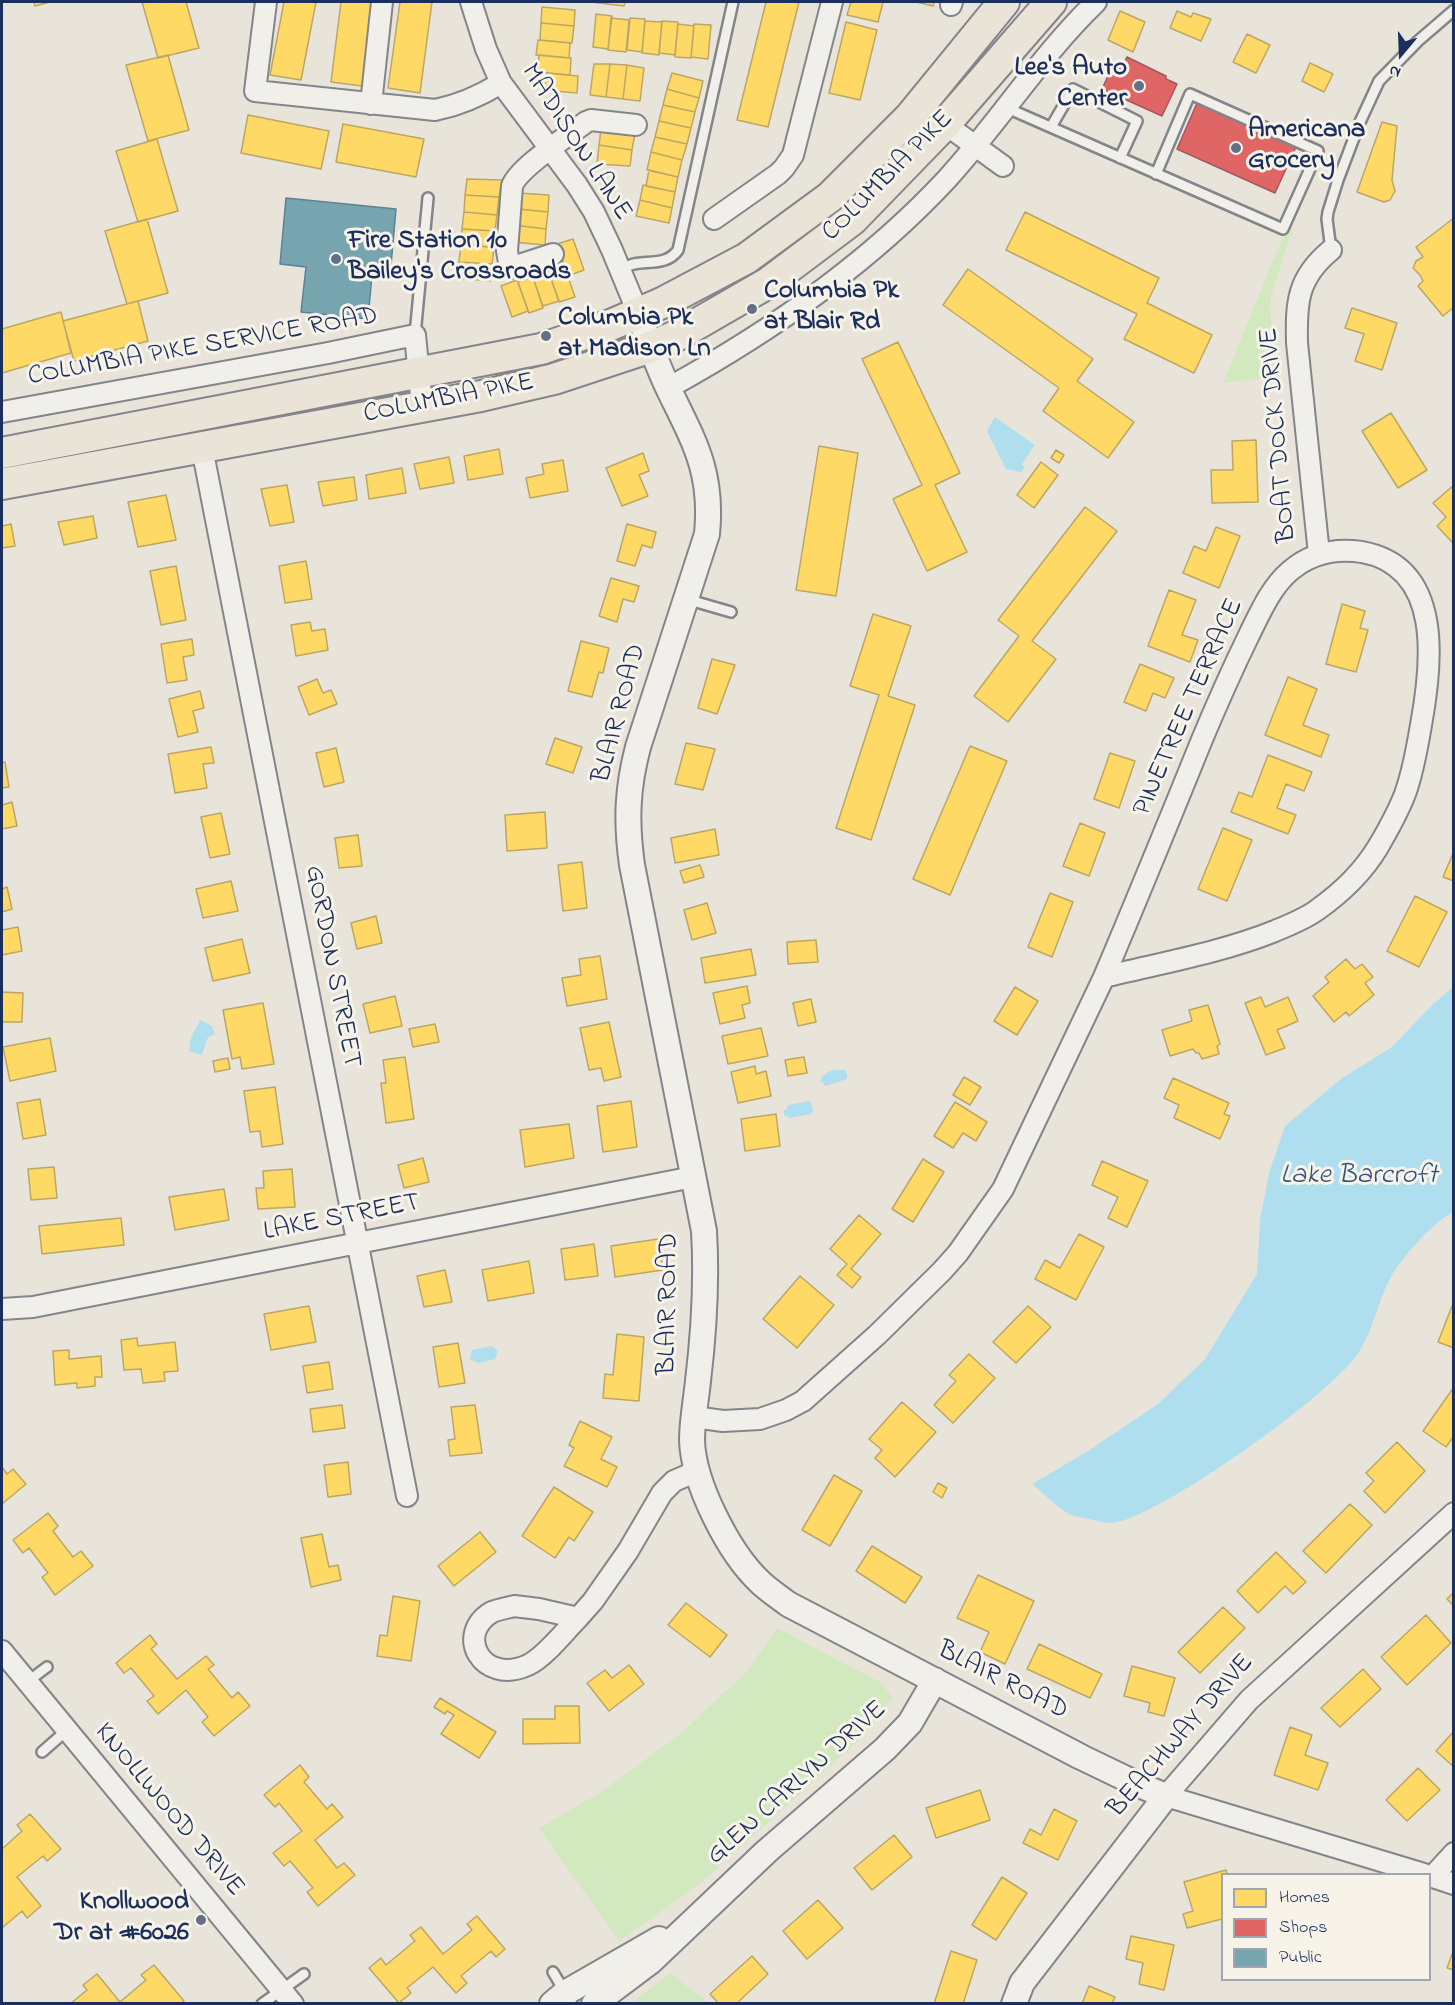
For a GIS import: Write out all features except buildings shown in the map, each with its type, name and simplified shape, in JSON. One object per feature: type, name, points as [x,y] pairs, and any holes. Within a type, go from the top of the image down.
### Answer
[{"type":"main road","name":"COLUMBIA PIKE","points":[[2,453],[541,349],[602,329],[638,313],[747,258],[830,196],[910,117],[1004,2]]},
{"type":"main road","name":"COLUMBIA PIKE","points":[[2,484],[481,396],[555,379],[651,347],[768,283],[852,220],[945,123],[1051,2]]},
{"type":"street","points":[[266,2],[255,91],[435,110],[479,96],[501,83]]},
{"type":"street","points":[[371,104],[382,2]]},
{"type":"street","name":"MADISON LANE","points":[[471,2],[486,49],[501,83],[594,212],[638,313]]},
{"type":"street","points":[[714,219],[778,174],[793,155],[832,2]]},
{"type":"street","points":[[668,388],[747,342],[810,299],[859,262],[904,223],[976,146],[1076,21],[1096,2]]},
{"type":"street","points":[[1030,26],[1055,47]]},
{"type":"street","points":[[553,254],[510,268],[507,251],[514,179],[527,166],[591,120],[636,125]]},
{"type":"street","points":[[945,123],[1003,166]]},
{"type":"street","name":"BOAT DOCK DRIVE","points":[[1319,554],[1297,343],[1296,309],[1301,290],[1311,271],[1331,250]]},
{"type":"street","name":"BLAIR ROAD","points":[[638,313],[668,388],[690,429],[706,480],[710,508],[707,534],[638,747],[631,776],[627,809],[632,865],[704,1231],[706,1266],[692,1440],[697,1471],[728,1542],[740,1560],[760,1582],[788,1604],[1139,1785],[1166,1796],[1418,1873]]},
{"type":"street","points":[[415,335],[423,406]]},
{"type":"street","name":"COLUMBIA PIKE SERVICE ROAD","points":[[2,412],[415,335]]},
{"type":"street","name":"GORDON STREET","points":[[202,448],[407,1496]]},
{"type":"street","name":"PINETREE TERRACE","points":[[694,1417],[723,1421],[760,1419],[803,1401],[877,1335],[947,1265],[1004,1189],[1104,977],[1227,681],[1259,614],[1277,585],[1291,570],[1327,551],[1350,550],[1372,554],[1389,563],[1405,576],[1416,591],[1425,611],[1430,657],[1414,762],[1405,792],[1378,847],[1341,891],[1314,912],[1293,923],[1255,939],[1203,954],[1104,977]]},
{"type":"street","name":"LAKE STREET","points":[[2,1309],[33,1307],[693,1177]]},
{"type":"street","points":[[578,1618],[514,1606],[498,1610],[482,1620],[477,1630],[474,1640],[477,1653],[483,1662],[493,1669],[513,1670],[529,1664],[578,1618],[593,1601],[628,1551],[662,1492],[675,1481],[697,1471]]},
{"type":"street","name":"BEACHWAY DRIVE","points":[[1014,2004],[1022,1983],[1166,1796],[1249,1700],[1454,1513]]},
{"type":"street","name":"KNOLLWOOD DRIVE","points":[[2,1651],[287,1996]]},
{"type":"street","name":"GLEN CARLYN DRIVE","points":[[594,2004],[650,1962],[767,1851],[891,1742],[910,1723],[935,1680]]},
{"type":"street","points":[[1431,1873],[1454,1853]]},
{"type":"street","name":"BLAIR ROAD","points":[[1431,1877],[1454,1884]]},
{"type":"street","name":"GLEN CARLYN DRIVE","points":[[563,2000],[660,1939],[691,1923]]},
{"type":"lane","points":[[620,269],[633,264],[658,262],[676,253],[678,249],[733,2]]},
{"type":"lane","points":[[1331,250],[1328,212],[1352,141],[1379,81],[1418,41],[1454,10]]},
{"type":"lane","points":[[1051,128],[1073,89],[1137,121],[1120,158]]},
{"type":"lane","points":[[1006,108],[1282,230],[1318,151],[1191,94],[1156,174]]},
{"type":"lane","points":[[415,335],[428,198]]},
{"type":"lane","points":[[686,599],[731,612]]},
{"type":"lane","points":[[27,1682],[47,1667]]},
{"type":"lane","points":[[42,1752],[66,1731]]},
{"type":"lane","points":[[553,1972],[563,2000]]},
{"type":"lane","points":[[262,2004],[287,1996],[304,1974]]},
{"type":"green space","points":[[1286,229],[1293,232],[1289,238],[1270,300],[1274,377],[1223,383]]},
{"type":"green space","points":[[777,1628],[880,1682],[893,1697],[864,1736],[698,1885],[619,1941],[539,1828],[598,1794],[679,1735],[748,1670]]},
{"type":"green space","points":[[670,1973],[709,2003],[632,2003]]},
{"type":"water","points":[[995,417],[1035,445],[1022,464],[1025,467],[1021,472],[1006,469],[987,431]]},
{"type":"water","name":"Lake Barcroft","points":[[1453,987],[1453,1212],[1428,1231],[1396,1269],[1359,1352],[1344,1370],[1317,1395],[1282,1423],[1203,1478],[1165,1501],[1133,1517],[1111,1523],[1076,1517],[1061,1509],[1032,1484],[1088,1451],[1158,1404],[1205,1359],[1257,1274],[1260,1220],[1269,1173],[1285,1126],[1342,1078],[1392,1047],[1429,1008]]},
{"type":"water","points":[[200,1020],[212,1026],[215,1034],[208,1037],[202,1055],[189,1051],[190,1040]]},
{"type":"water","points":[[845,1070],[847,1079],[826,1086],[820,1081],[830,1071]]},
{"type":"water","points":[[808,1101],[813,1110],[811,1114],[790,1118],[784,1115],[784,1110],[788,1105]]},
{"type":"water","points":[[492,1346],[498,1351],[495,1359],[478,1363],[470,1359],[472,1350]]},
{"type":"place","name":"Lee's Auto Center","points":[[1139,86]]},
{"type":"place","name":"Americana Grocery","points":[[1236,148]]},
{"type":"place","name":"Fire Station 10 Bailey's Crossroads","points":[[336,259]]},
{"type":"place","name":"Columbia Pk at Blair Rd","points":[[752,309]]},
{"type":"place","name":"Columbia Pk at Madison Ln","points":[[546,336]]},
{"type":"place","name":"Knollwood Dr at #6026","points":[[201,1920]]}]
